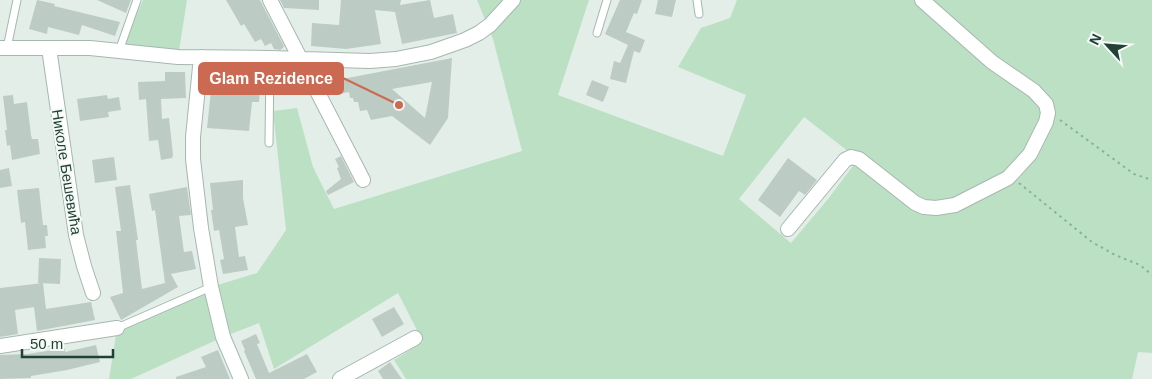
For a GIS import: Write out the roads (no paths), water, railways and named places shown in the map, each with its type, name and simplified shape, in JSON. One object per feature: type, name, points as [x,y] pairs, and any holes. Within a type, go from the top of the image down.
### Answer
[{"type":"street","points":[[270,0],[363,180]]},
{"type":"street","points":[[3,48],[90,48],[178,57],[383,61],[431,52],[465,40],[490,25],[513,0]]},
{"type":"street","points":[[788,229],[846,160],[851,157],[858,159],[915,203],[924,207],[936,208],[955,205],[1008,178],[1030,154],[1046,122],[1048,113],[1046,104],[1034,91],[992,62],[922,0]]},
{"type":"street","name":"Николе Бешевића","points":[[49,48],[76,234],[93,293]]},
{"type":"street","points":[[201,57],[193,137],[193,159],[201,228],[210,287],[222,337],[241,379]]},
{"type":"street","points":[[0,346],[117,328]]},
{"type":"street","points":[[347,377],[415,338]]},
{"type":"lane","points":[[3,48],[17,0]]},
{"type":"lane","points":[[119,51],[137,0]]},
{"type":"lane","points":[[597,32],[607,0]]},
{"type":"lane","points":[[697,0],[699,14]]},
{"type":"lane","points":[[269,142],[270,58]]},
{"type":"lane","points":[[117,328],[163,306],[210,287]]},
{"type":"place","name":"Glam Rezidence","points":[[399,105]]}]
